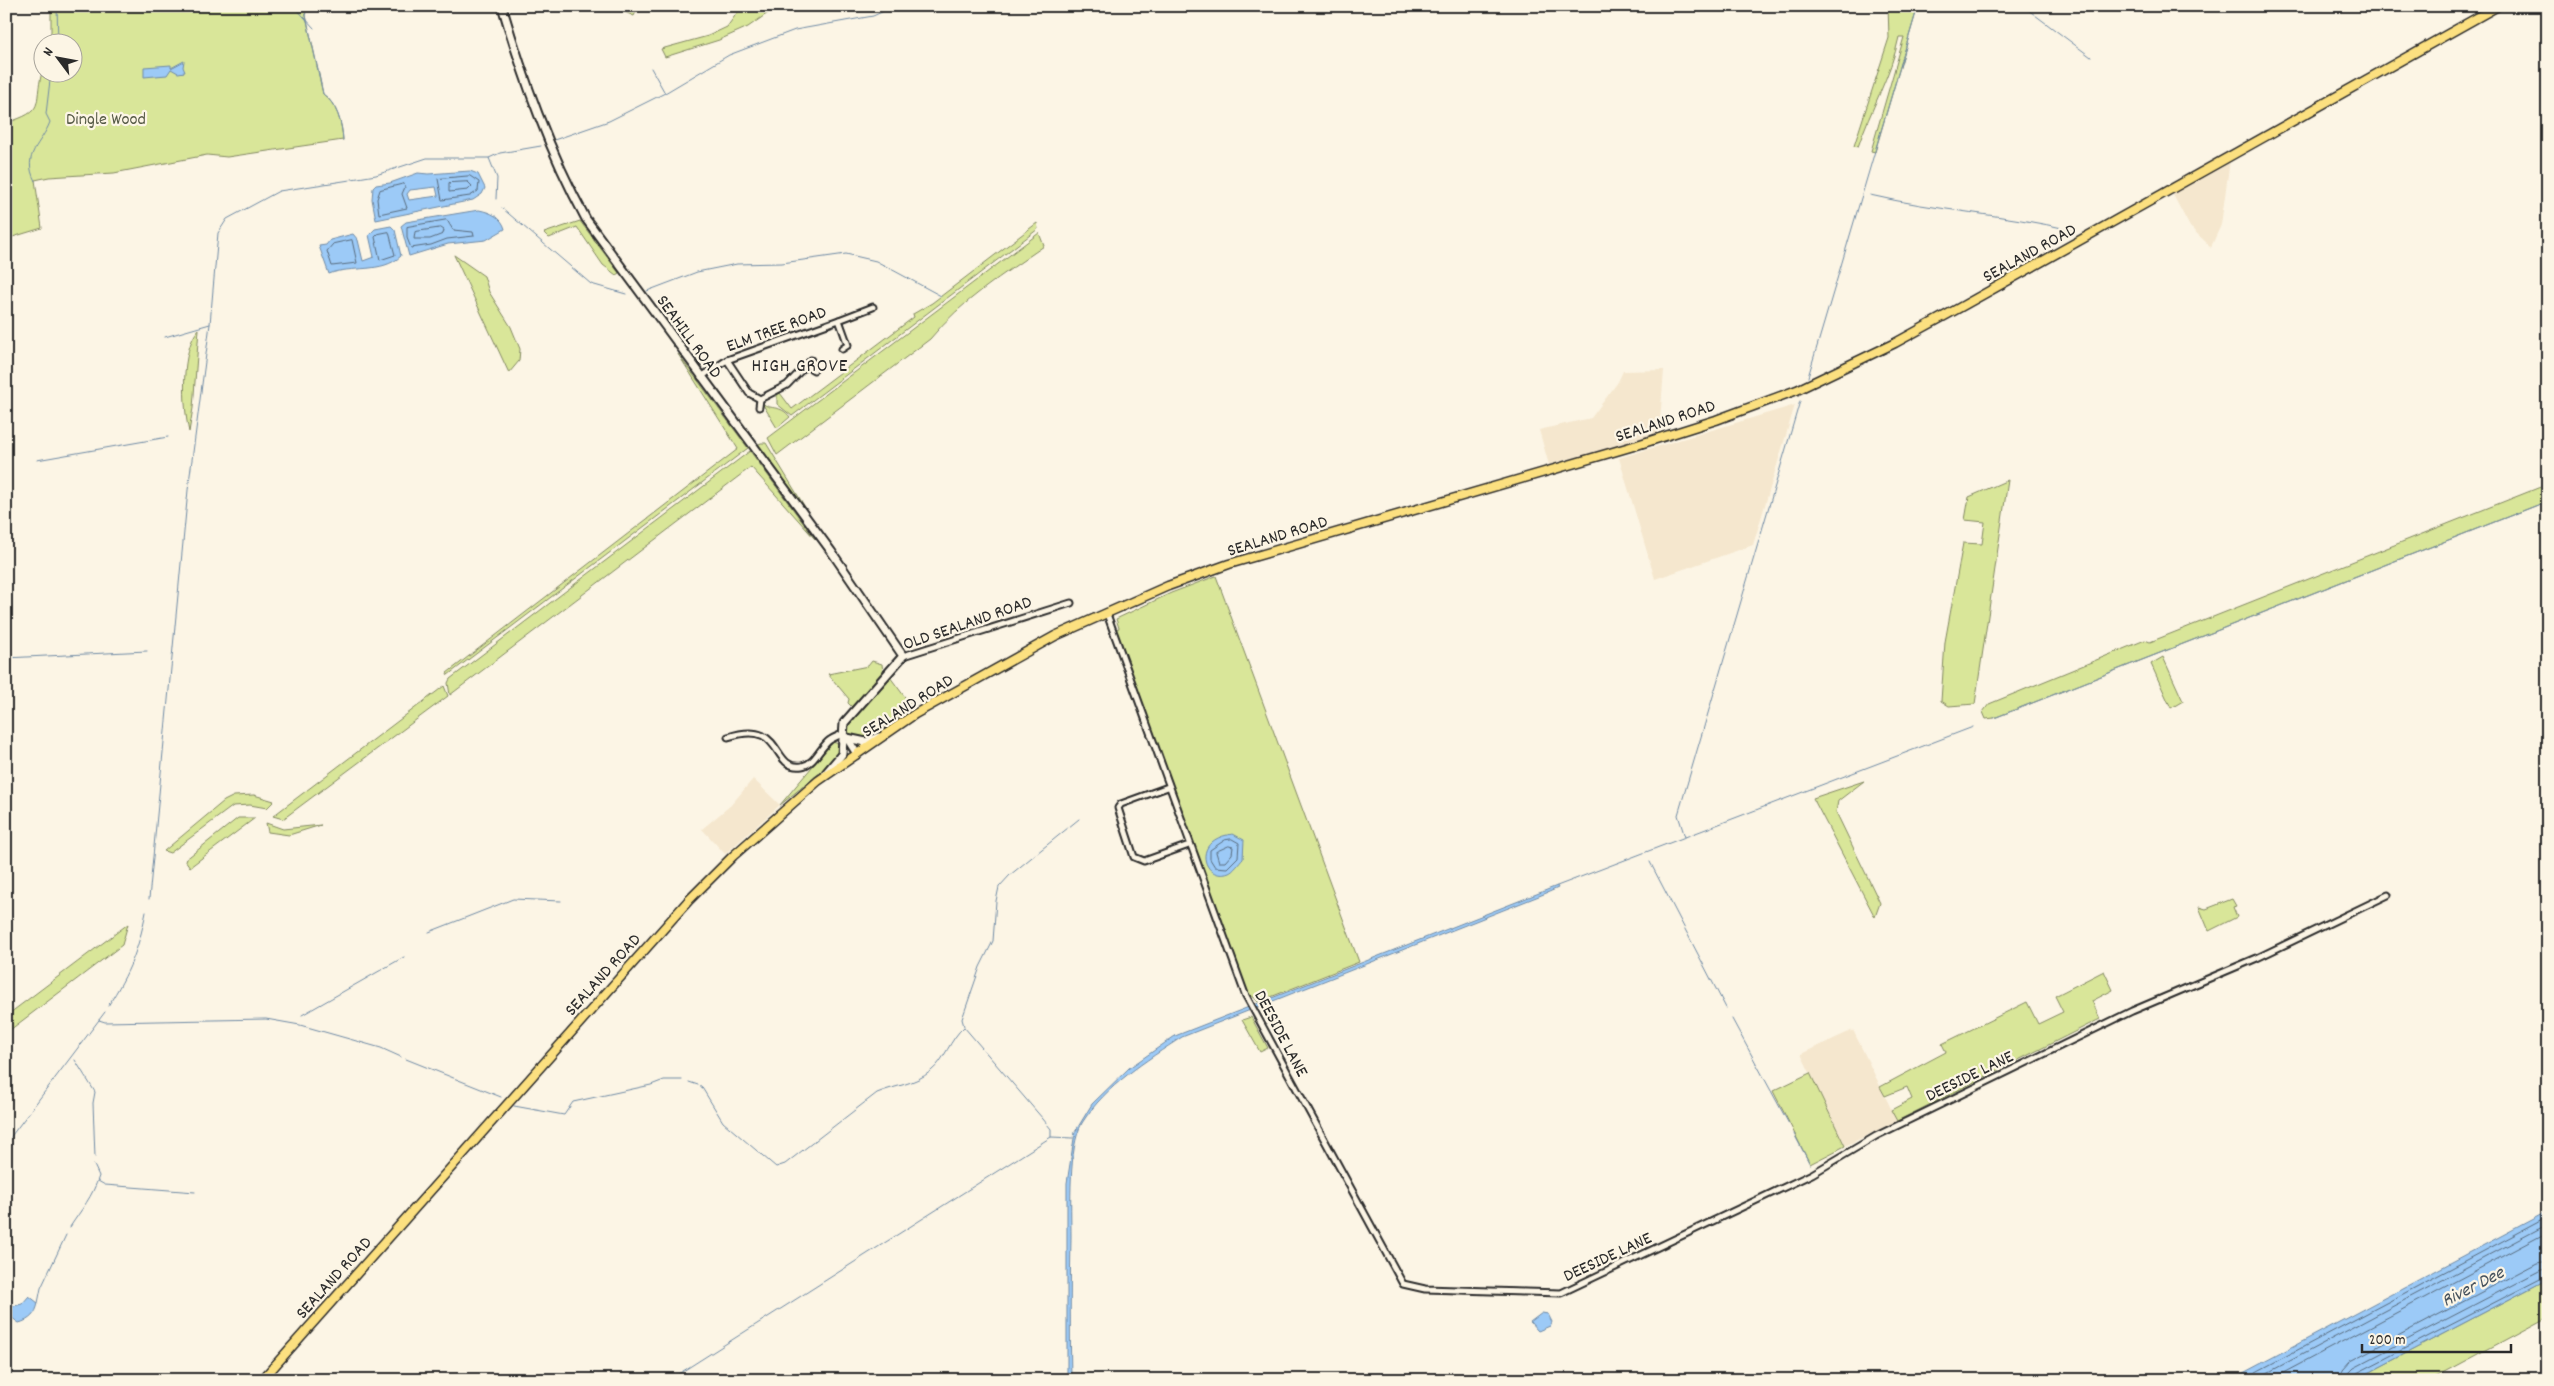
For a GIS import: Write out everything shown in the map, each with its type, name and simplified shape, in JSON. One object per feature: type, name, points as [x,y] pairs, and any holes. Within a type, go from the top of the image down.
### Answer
[{"type":"main road","name":"SEALAND ROAD","points":[[262,1380],[689,900],[733,856],[818,781],[915,714],[1055,636],[1168,586],[1245,559],[1637,445],[1797,390],[1895,343],[1959,308],[2498,6]]},
{"type":"street","name":"SEAHILL ROAD","points":[[502,6],[522,74],[568,186],[586,219],[759,457],[830,551],[903,656]]},
{"type":"street","points":[[839,320],[873,307]]},
{"type":"street","name":"ELM TREE ROAD","points":[[701,377],[727,360],[839,320],[850,346],[842,349]]},
{"type":"street","points":[[727,360],[750,393],[760,399]]},
{"type":"street","points":[[760,399],[787,386],[811,360]]},
{"type":"street","points":[[807,366],[814,370]]},
{"type":"street","points":[[759,407],[760,399]]},
{"type":"street","name":"OLD SEALAND ROAD","points":[[818,781],[842,754],[846,736],[844,723],[903,656],[1071,603]]},
{"type":"street","name":"DEESIDE LANE","points":[[1107,614],[1189,846],[1245,994],[1403,1284],[1425,1289],[1561,1293],[1812,1174],[1876,1136],[2132,1011],[2257,958],[2388,895]]},
{"type":"street","points":[[728,738],[749,732],[757,733],[773,742],[783,760],[801,766],[808,764],[829,740],[846,736],[866,742],[888,733]]},
{"type":"street","points":[[846,736],[857,754]]},
{"type":"street","points":[[1168,787],[1120,804],[1118,808],[1134,857],[1144,861],[1189,846]]},
{"type":"shaded area","points":[[2230,160],[2221,225],[2211,247],[2190,227],[2172,193]]},
{"type":"shaded area","points":[[1664,370],[1659,434],[1549,465],[1539,430],[1591,418],[1618,382],[1623,371]]},
{"type":"shaded area","points":[[1795,405],[1753,545],[1655,579],[1619,458]]},
{"type":"shaded area","points":[[753,779],[780,805],[725,854],[702,829],[731,805]]},
{"type":"shaded area","points":[[1853,1030],[1897,1121],[1845,1146],[1801,1054]]},
{"type":"green space","name":"Dingle Wood","points":[[51,6],[304,6],[323,94],[332,103],[338,114],[343,140],[227,157],[207,155],[114,173],[49,177],[35,180],[42,228],[6,239],[6,123],[33,110],[36,105],[40,82],[82,82],[82,32],[51,32]]},
{"type":"green space","points":[[608,6],[639,6],[634,16],[620,10],[606,11]]},
{"type":"green space","points":[[742,6],[790,6],[771,11],[748,27],[719,40],[665,57],[661,49],[708,36],[727,27]]},
{"type":"green space","points":[[1888,6],[1918,6],[1875,152],[1871,151],[1904,37],[1899,37],[1886,79],[1858,147],[1854,146],[1889,38]]},
{"type":"green space","points":[[580,221],[619,273],[616,275],[603,265],[577,227],[549,238],[544,233]]},
{"type":"green space","points":[[1037,223],[1038,229],[792,416],[777,404],[777,395],[780,393],[792,409],[914,317],[913,314],[932,303]]},
{"type":"green space","points":[[1039,233],[1044,246],[969,300],[930,339],[777,455],[768,438]]},
{"type":"green space","points":[[454,255],[484,276],[489,292],[511,327],[520,349],[519,361],[509,373]]},
{"type":"green space","points":[[199,329],[193,408],[189,432],[185,408],[186,364],[193,338]]},
{"type":"green space","points":[[678,354],[748,448],[448,675],[447,673],[738,449]]},
{"type":"green space","points":[[762,403],[769,407],[783,410],[790,417],[777,428]]},
{"type":"green space","points":[[766,443],[811,517],[831,544],[829,545],[755,446]]},
{"type":"green space","points":[[750,451],[815,539],[751,467],[450,695],[448,683],[450,679]]},
{"type":"green space","points":[[2008,480],[1975,704],[1949,706],[1941,701],[1945,642],[1963,543],[1982,544],[1985,522],[1965,520],[1969,497]]},
{"type":"green space","points":[[2548,484],[2548,501],[1994,718],[1986,719],[1983,712],[1989,704],[2145,640],[2150,642]]},
{"type":"green space","points":[[1216,576],[1359,962],[1258,1002],[1254,997],[1249,997],[1247,992],[1114,630],[1119,628],[1116,619],[1171,593]]},
{"type":"green space","points":[[2163,657],[2183,701],[2171,708],[2151,664]]},
{"type":"green space","points":[[872,661],[882,664],[883,673],[852,707],[848,703],[849,699],[828,674],[868,666]]},
{"type":"green space","points":[[890,677],[913,708],[865,738],[850,738],[846,731],[848,723]]},
{"type":"green space","points":[[444,686],[448,696],[283,819],[273,816]]},
{"type":"green space","points":[[833,742],[841,745],[838,758],[780,805]]},
{"type":"green space","points":[[1864,781],[1838,801],[1836,812],[1880,903],[1875,917],[1813,798]]},
{"type":"green space","points":[[254,795],[274,801],[267,808],[250,805],[233,806],[170,853],[164,851],[224,801],[234,796]]},
{"type":"green space","points":[[238,818],[255,818],[190,867],[185,860]]},
{"type":"green space","points":[[266,823],[283,829],[321,825],[289,835],[268,832]]},
{"type":"green space","points":[[2232,899],[2236,906],[2233,907],[2237,917],[2209,931],[2199,907],[2206,909]]},
{"type":"green space","points":[[128,924],[122,945],[6,1033],[6,1016]]},
{"type":"green space","points":[[2104,971],[2113,990],[2092,1001],[2100,1019],[1897,1121],[1891,1110],[1912,1099],[1907,1087],[1885,1096],[1880,1087],[1946,1052],[1942,1044],[2027,1002],[2038,1024],[2063,1012],[2055,996]]},
{"type":"green space","points":[[1251,1017],[1268,1048],[1260,1052],[1242,1020]]},
{"type":"green space","points":[[1810,1073],[1845,1146],[1810,1164],[1773,1091]]},
{"type":"green space","points":[[2548,1279],[2548,1317],[2434,1378],[2435,1380],[2355,1380]]},
{"type":"water","points":[[184,61],[183,67],[185,72],[178,73],[171,69],[167,75],[144,77],[144,67],[171,65],[171,68]]},
{"type":"water","points":[[470,171],[478,174],[485,188],[482,194],[473,200],[376,220],[372,199],[373,188],[376,185],[390,183],[418,173]],"holes":[[[436,187],[438,196],[409,200],[407,194],[410,190]]]},
{"type":"water","points":[[479,210],[495,216],[501,221],[505,229],[486,240],[448,244],[409,256],[401,226],[406,222]]},
{"type":"water","points":[[391,226],[395,230],[401,256],[385,265],[338,271],[329,274],[319,246],[326,245],[330,240],[353,234],[358,240],[363,261],[374,257],[369,235],[375,229]]},
{"type":"water","points":[[1233,834],[1244,840],[1243,859],[1229,873],[1220,874],[1213,872],[1205,859],[1206,851],[1210,844],[1219,838]]},
{"type":"water","points":[[1557,886],[1558,888],[1549,892],[1182,1037],[1128,1075],[1103,1097],[1082,1123],[1074,1147],[1072,1162],[1071,1380],[1067,1380],[1067,1183],[1075,1132],[1092,1104],[1129,1068],[1175,1036]]},
{"type":"water","name":"River Dee","points":[[2548,1211],[2548,1279],[2355,1380],[2230,1380]]},
{"type":"water","points":[[29,1296],[38,1303],[36,1310],[32,1316],[19,1323],[8,1315],[6,1308],[22,1304]]},
{"type":"water","points":[[1542,1313],[1548,1314],[1552,1322],[1550,1326],[1538,1331],[1530,1322]]},
{"type":"waterway","points":[[57,6],[58,32]]},
{"type":"waterway","points":[[294,6],[314,28]]},
{"type":"waterway","points":[[304,6],[323,94],[332,103],[338,114],[343,140]]},
{"type":"waterway","points":[[554,140],[609,121],[665,93],[729,55],[795,30],[873,16],[895,6]]},
{"type":"waterway","points":[[1808,377],[1918,6]]},
{"type":"waterway","points":[[2023,6],[2091,57]]},
{"type":"waterway","points":[[651,68],[665,93]]},
{"type":"waterway","points":[[35,181],[31,172],[31,156],[50,122],[46,114],[50,82]]},
{"type":"waterway","points":[[496,199],[497,178],[489,158],[500,153],[541,146]]},
{"type":"waterway","points":[[352,179],[376,175],[427,158],[489,158]]},
{"type":"waterway","points":[[149,899],[188,490],[210,324],[218,233],[227,219],[279,191],[350,180]]},
{"type":"waterway","points":[[1870,195],[2071,230]]},
{"type":"waterway","points":[[502,208],[591,284],[626,294]]},
{"type":"waterway","points":[[647,291],[697,272],[737,264],[782,263],[846,254],[876,261],[941,296]]},
{"type":"waterway","points":[[165,337],[210,324]]},
{"type":"waterway","points":[[1685,837],[1678,815],[1800,401]]},
{"type":"waterway","points":[[37,460],[168,437]]},
{"type":"waterway","points":[[1994,718],[2548,501]]},
{"type":"waterway","points":[[6,658],[147,651]]},
{"type":"waterway","points":[[1557,886],[1973,727]]},
{"type":"waterway","points":[[964,1026],[962,1019],[980,967],[993,941],[999,887],[1010,875],[1079,819]]},
{"type":"waterway","points":[[1650,862],[1726,1008]]},
{"type":"waterway","points":[[429,932],[513,899],[561,901]]},
{"type":"waterway","points":[[108,1006],[132,960],[140,938],[146,912]]},
{"type":"waterway","points":[[302,1015],[404,957]]},
{"type":"waterway","points":[[6,1143],[105,1012]]},
{"type":"waterway","points":[[99,1020],[105,1022],[266,1019],[300,1025],[381,1048],[401,1057]]},
{"type":"waterway","points":[[1732,1019],[1789,1124]]},
{"type":"waterway","points":[[689,1082],[701,1086],[723,1122],[776,1167],[785,1164],[877,1093],[925,1076],[940,1061],[955,1037],[964,1027],[1051,1129],[1051,1137]]},
{"type":"waterway","points":[[406,1059],[501,1097]]},
{"type":"waterway","points":[[75,1060],[95,1092],[93,1103],[95,1157]]},
{"type":"waterway","points":[[514,1106],[564,1115],[573,1102],[651,1085],[664,1080],[682,1080]]},
{"type":"waterway","points":[[1794,1134],[1810,1164]]},
{"type":"waterway","points":[[669,1380],[1051,1137],[1073,1138]]},
{"type":"waterway","points":[[70,1227],[86,1203],[99,1176],[94,1165]]},
{"type":"waterway","points":[[98,1181],[105,1185],[195,1192]]},
{"type":"waterway","points":[[38,1303],[41,1288],[66,1235]]},
{"type":"district","name":"HIGH GROVE","points":[[800,364]]}]
